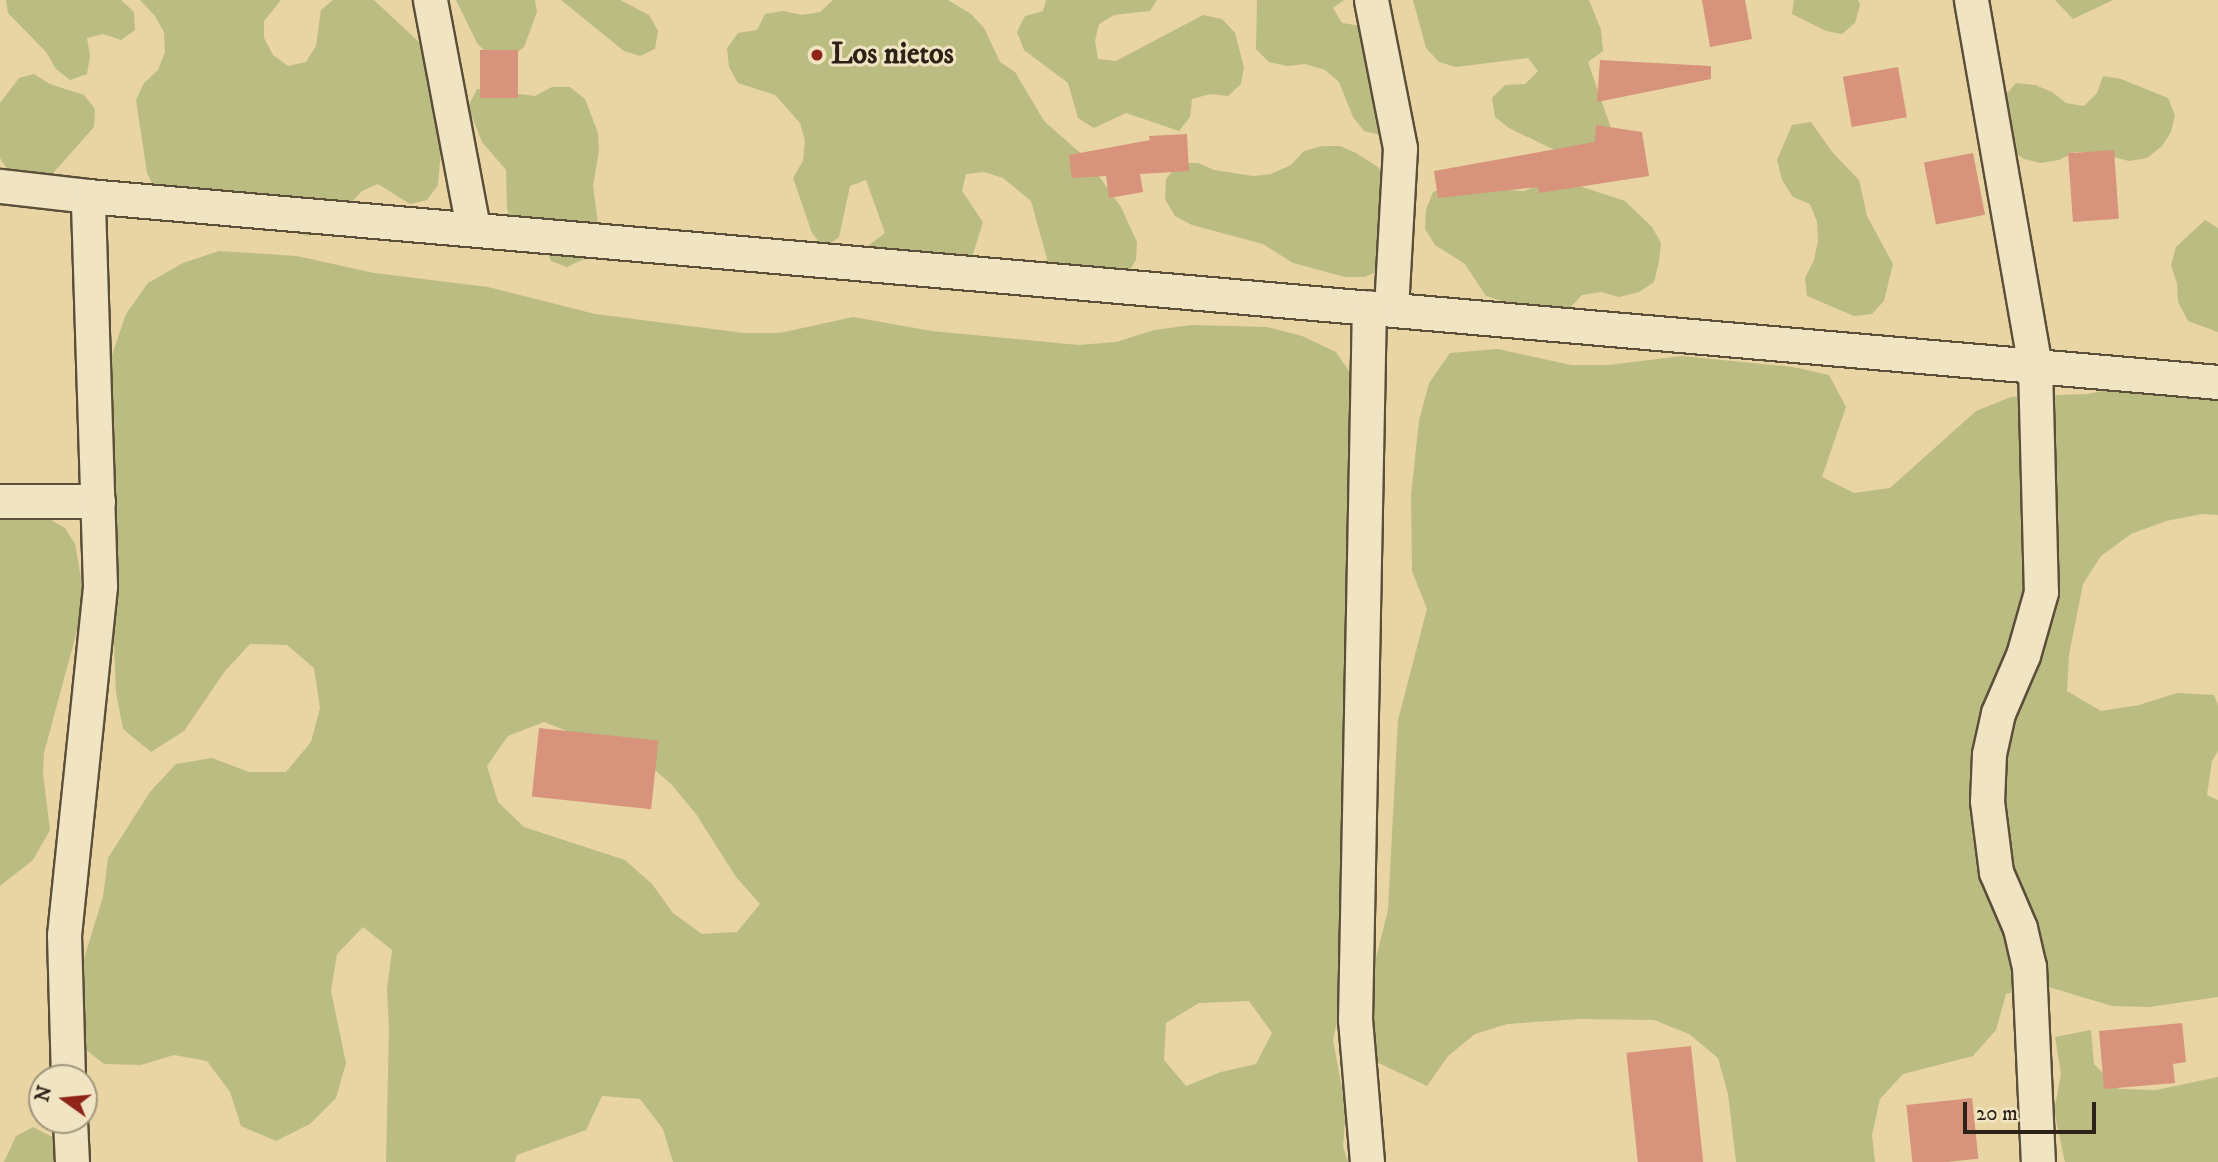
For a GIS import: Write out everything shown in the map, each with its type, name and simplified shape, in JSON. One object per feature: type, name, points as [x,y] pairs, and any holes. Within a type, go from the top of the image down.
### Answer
[{"type":"street","points":[[430,0],[473,228]]},
{"type":"street","points":[[1367,1162],[1355,1020],[1380,308],[1400,148],[1371,0]]},
{"type":"street","points":[[1971,0],[2035,366],[2041,592],[2023,655],[1998,713],[1989,754],[1987,801],[1996,872],[2020,928],[2029,966],[2038,1162]]},
{"type":"street","points":[[0,186],[88,196],[2218,382]]},
{"type":"street","points":[[68,1064],[64,935],[100,586],[88,196]]},
{"type":"street","points":[[0,502],[98,501]]},
{"type":"street","points":[[71,1134],[72,1162]]},
{"type":"green space","points":[[6,0],[121,0],[134,12],[135,30],[121,40],[103,34],[87,38],[90,56],[87,74],[70,80],[56,69],[46,52],[8,13]]},
{"type":"green space","points":[[140,0],[281,0],[264,21],[264,38],[273,55],[288,66],[306,62],[316,46],[321,10],[333,0],[374,0],[422,45],[441,150],[438,185],[427,200],[410,204],[378,184],[362,191],[325,230],[307,236],[155,189],[147,173],[136,100],[144,83],[158,70],[165,52],[164,32],[155,16]]},
{"type":"green space","points":[[456,0],[535,0],[537,12],[524,47],[510,58],[491,58],[477,43]]},
{"type":"green space","points":[[561,0],[620,0],[649,15],[658,31],[655,49],[640,56],[624,51]]},
{"type":"green space","points":[[833,0],[948,0],[971,14],[984,28],[1000,62],[1015,72],[1044,121],[1086,158],[1121,207],[1137,242],[1136,260],[1127,274],[1051,273],[1031,201],[1003,178],[984,172],[966,174],[962,191],[983,222],[972,257],[859,261],[869,245],[885,233],[866,180],[850,186],[839,237],[824,248],[812,233],[793,178],[803,161],[805,141],[800,123],[775,95],[738,83],[729,67],[727,48],[738,33],[757,30],[765,14],[783,11],[802,15],[820,12]]},
{"type":"green space","points":[[1046,0],[1157,0],[1150,11],[1114,15],[1099,24],[1095,41],[1098,59],[1116,61],[1203,15],[1222,19],[1235,33],[1244,67],[1241,84],[1228,96],[1210,94],[1192,99],[1190,117],[1179,131],[1126,113],[1094,128],[1078,118],[1068,83],[1024,50],[1017,32],[1025,16],[1043,11]]},
{"type":"green space","points":[[1257,0],[1344,0],[1333,8],[1342,23],[1362,26],[1381,135],[1364,131],[1353,117],[1339,82],[1325,70],[1305,64],[1287,66],[1269,62],[1256,49]]},
{"type":"green space","points":[[1413,0],[1589,0],[1601,30],[1603,51],[1588,62],[1612,131],[1612,149],[1559,152],[1509,128],[1495,117],[1492,98],[1505,85],[1525,84],[1538,71],[1528,58],[1456,67],[1439,62],[1426,48]]},
{"type":"green space","points":[[1794,0],[1858,0],[1860,5],[1855,23],[1842,34],[1826,31],[1792,14]]},
{"type":"green space","points":[[2055,0],[2113,0],[2073,19]]},
{"type":"green space","points":[[34,74],[50,84],[84,95],[95,109],[94,127],[46,181],[12,177],[0,158],[0,103],[19,78]]},
{"type":"green space","points":[[2103,76],[2121,79],[2168,98],[2175,115],[2171,132],[2162,146],[2147,158],[2129,161],[2094,152],[2075,152],[2059,160],[2041,163],[2024,159],[2010,149],[2003,98],[2016,83],[2035,85],[2052,92],[2066,103],[2084,106],[2097,93]]},
{"type":"green space","points":[[552,87],[570,87],[585,99],[598,133],[599,151],[593,186],[598,224],[584,259],[567,267],[551,261],[545,243],[514,226],[507,209],[506,170],[482,142],[468,107],[477,89],[535,96]]},
{"type":"green space","points":[[1811,122],[1833,153],[1859,180],[1867,216],[1893,264],[1884,301],[1872,314],[1854,316],[1807,296],[1805,278],[1814,260],[1818,241],[1817,222],[1810,204],[1793,197],[1782,180],[1777,160],[1792,125]]},
{"type":"green space","points":[[1322,146],[1340,146],[1356,153],[1378,167],[1386,183],[1380,271],[1364,277],[1345,277],[1293,263],[1263,244],[1192,225],[1175,216],[1165,199],[1166,179],[1179,163],[1198,163],[1214,170],[1253,176],[1271,174],[1291,165],[1304,151]]},
{"type":"green space","points":[[1573,184],[1625,201],[1652,227],[1661,243],[1654,282],[1639,292],[1619,297],[1601,292],[1582,295],[1570,308],[1555,315],[1486,296],[1465,264],[1435,245],[1425,229],[1426,210],[1433,192],[1451,186],[1524,191],[1536,186]]},
{"type":"green space","points":[[2205,220],[2218,228],[2218,332],[2188,321],[2178,302],[2177,283],[2171,265],[2176,247]]},
{"type":"green space","points":[[219,251],[297,256],[374,273],[488,287],[595,314],[744,333],[780,333],[853,317],[932,331],[1078,345],[1116,342],[1154,330],[1192,325],[1267,327],[1302,336],[1336,352],[1359,386],[1341,1003],[1333,1040],[1346,1110],[1343,1147],[1348,1162],[673,1162],[663,1129],[640,1099],[602,1096],[586,1130],[517,1155],[515,1162],[386,1162],[389,1029],[387,989],[392,950],[363,927],[337,954],[331,991],[346,1063],[336,1098],[310,1124],[276,1141],[241,1126],[230,1092],[207,1061],[174,1055],[141,1065],[104,1064],[75,1041],[81,968],[103,897],[108,858],[150,792],[176,764],[212,758],[249,772],[286,772],[311,742],[320,708],[314,668],[287,645],[250,644],[225,671],[184,731],[151,752],[123,729],[116,692],[113,619],[118,581],[113,467],[105,394],[112,355],[126,314],[148,283],[183,263]],"holes":[[[544,722],[646,762],[672,785],[696,814],[736,877],[760,904],[737,932],[702,934],[673,913],[652,884],[625,860],[524,827],[498,802],[487,766],[508,736]],[[1249,1001],[1272,1033],[1256,1064],[1221,1072],[1186,1086],[1164,1060],[1166,1023],[1199,1003]]]},
{"type":"green space","points":[[1498,349],[1571,365],[1608,365],[1682,356],[1793,367],[1829,375],[1846,407],[1822,477],[1854,493],[1890,488],[1976,411],[2011,397],[2087,394],[2124,387],[2218,392],[2218,515],[2202,514],[2166,521],[2131,534],[2101,556],[2083,584],[2069,655],[2067,691],[2101,711],[2139,705],[2177,693],[2214,695],[2218,705],[2218,751],[2212,761],[2207,795],[2218,800],[2218,997],[2149,1007],[2112,1006],[2042,985],[2006,994],[1996,1030],[1973,1056],[1903,1074],[1880,1099],[1872,1135],[1875,1162],[1736,1162],[1728,1094],[1718,1058],[1689,1034],[1654,1020],[1580,1019],[1507,1024],[1475,1034],[1448,1056],[1427,1086],[1362,1055],[1361,1018],[1388,910],[1398,720],[1427,609],[1412,571],[1411,495],[1419,421],[1429,383],[1450,353]]},
{"type":"green space","points":[[0,516],[49,519],[65,528],[75,544],[85,601],[44,753],[43,773],[50,830],[33,860],[0,886]]},
{"type":"green space","points":[[2091,1030],[2094,1064],[2119,1089],[2156,1090],[2218,1077],[2218,1162],[2065,1162],[2054,1111],[2061,1074],[2055,1037]]},
{"type":"green space","points":[[28,1130],[28,1134],[47,1134],[64,1143],[68,1162],[4,1162],[16,1136]]},
{"type":"building","points":[[1702,0],[1745,0],[1752,39],[1710,47]]},
{"type":"building","points":[[480,50],[518,50],[518,98],[480,98]]},
{"type":"building","points":[[1600,60],[1711,66],[1711,79],[1597,102]]},
{"type":"building","points":[[1898,67],[1907,117],[1852,127],[1843,77]]},
{"type":"building","points":[[1596,125],[1642,132],[1649,176],[1539,193],[1538,187],[1438,198],[1434,171],[1595,142]]},
{"type":"building","points":[[1187,134],[1189,171],[1140,174],[1143,192],[1109,198],[1106,176],[1072,178],[1069,155],[1150,140],[1149,136]]},
{"type":"building","points":[[2114,150],[2119,219],[2073,222],[2068,153]]},
{"type":"building","points":[[1973,153],[1985,215],[1936,224],[1924,163]]},
{"type":"building","points":[[539,728],[658,741],[651,809],[532,797]]},
{"type":"building","points":[[2182,1023],[2186,1062],[2173,1064],[2175,1083],[2104,1089],[2099,1031]]},
{"type":"building","points":[[1691,1046],[1703,1162],[1638,1162],[1626,1053]]},
{"type":"building","points":[[1972,1098],[1978,1159],[1912,1162],[1906,1105]]},
{"type":"place","name":"Los nietos","points":[[817,55]]}]
